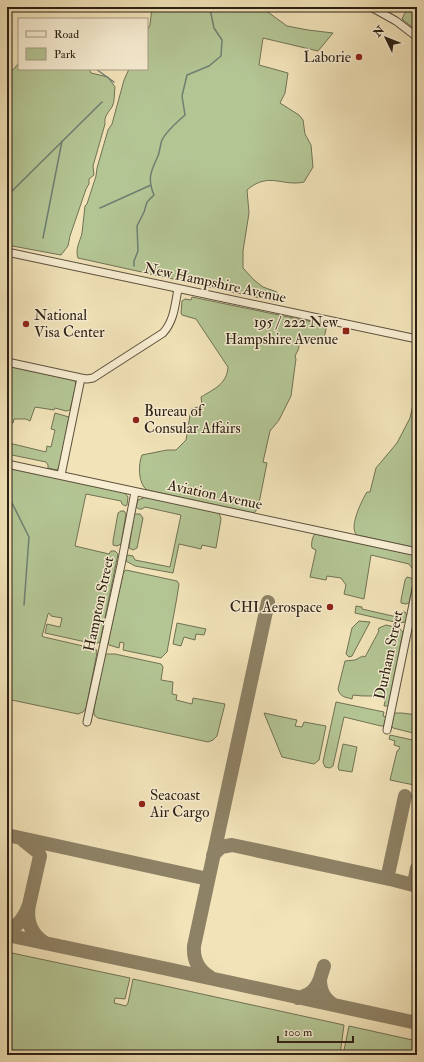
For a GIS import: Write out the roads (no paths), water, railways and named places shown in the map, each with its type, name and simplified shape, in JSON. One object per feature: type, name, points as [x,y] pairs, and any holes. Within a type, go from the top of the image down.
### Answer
[{"type":"street","points":[[370,7],[396,21],[417,37]]},
{"type":"street","name":"New Hampshire Avenue","points":[[7,252],[417,340]]},
{"type":"street","points":[[7,362],[87,379],[98,376],[163,333],[172,317],[178,289]]},
{"type":"street","points":[[61,475],[81,378]]},
{"type":"street","name":"Aviation Avenue","points":[[7,464],[417,552]]},
{"type":"street","name":"Hampton Street","points":[[86,722],[119,573],[135,492]]},
{"type":"street","name":"Durham Street","points":[[386,730],[417,585]]},
{"type":"waterway","points":[[134,266],[134,261],[138,251],[137,226],[147,202],[154,195],[150,179],[153,166],[159,154],[161,142],[169,130],[185,115],[182,96],[187,75],[209,66],[221,56],[222,40],[214,28],[210,9],[203,7]]},
{"type":"waterway","points":[[97,70],[114,82]]},
{"type":"waterway","points":[[7,196],[102,102]]},
{"type":"waterway","points":[[43,238],[62,141]]},
{"type":"waterway","points":[[100,208],[151,185]]},
{"type":"waterway","points":[[7,493],[29,537],[24,605]]},
{"type":"place","name":"Laborie","points":[[359,57]]},
{"type":"place","name":"National Visa Center","points":[[26,324]]},
{"type":"place","name":"195 / 222 New Hampshire Avenue","points":[[346,331]]},
{"type":"place","name":"Bureau of Consular Affairs","points":[[136,420]]},
{"type":"place","name":"CHI Aerospace","points":[[330,607]]},
{"type":"place","name":"Seacoast Air Cargo","points":[[142,804]]}]
